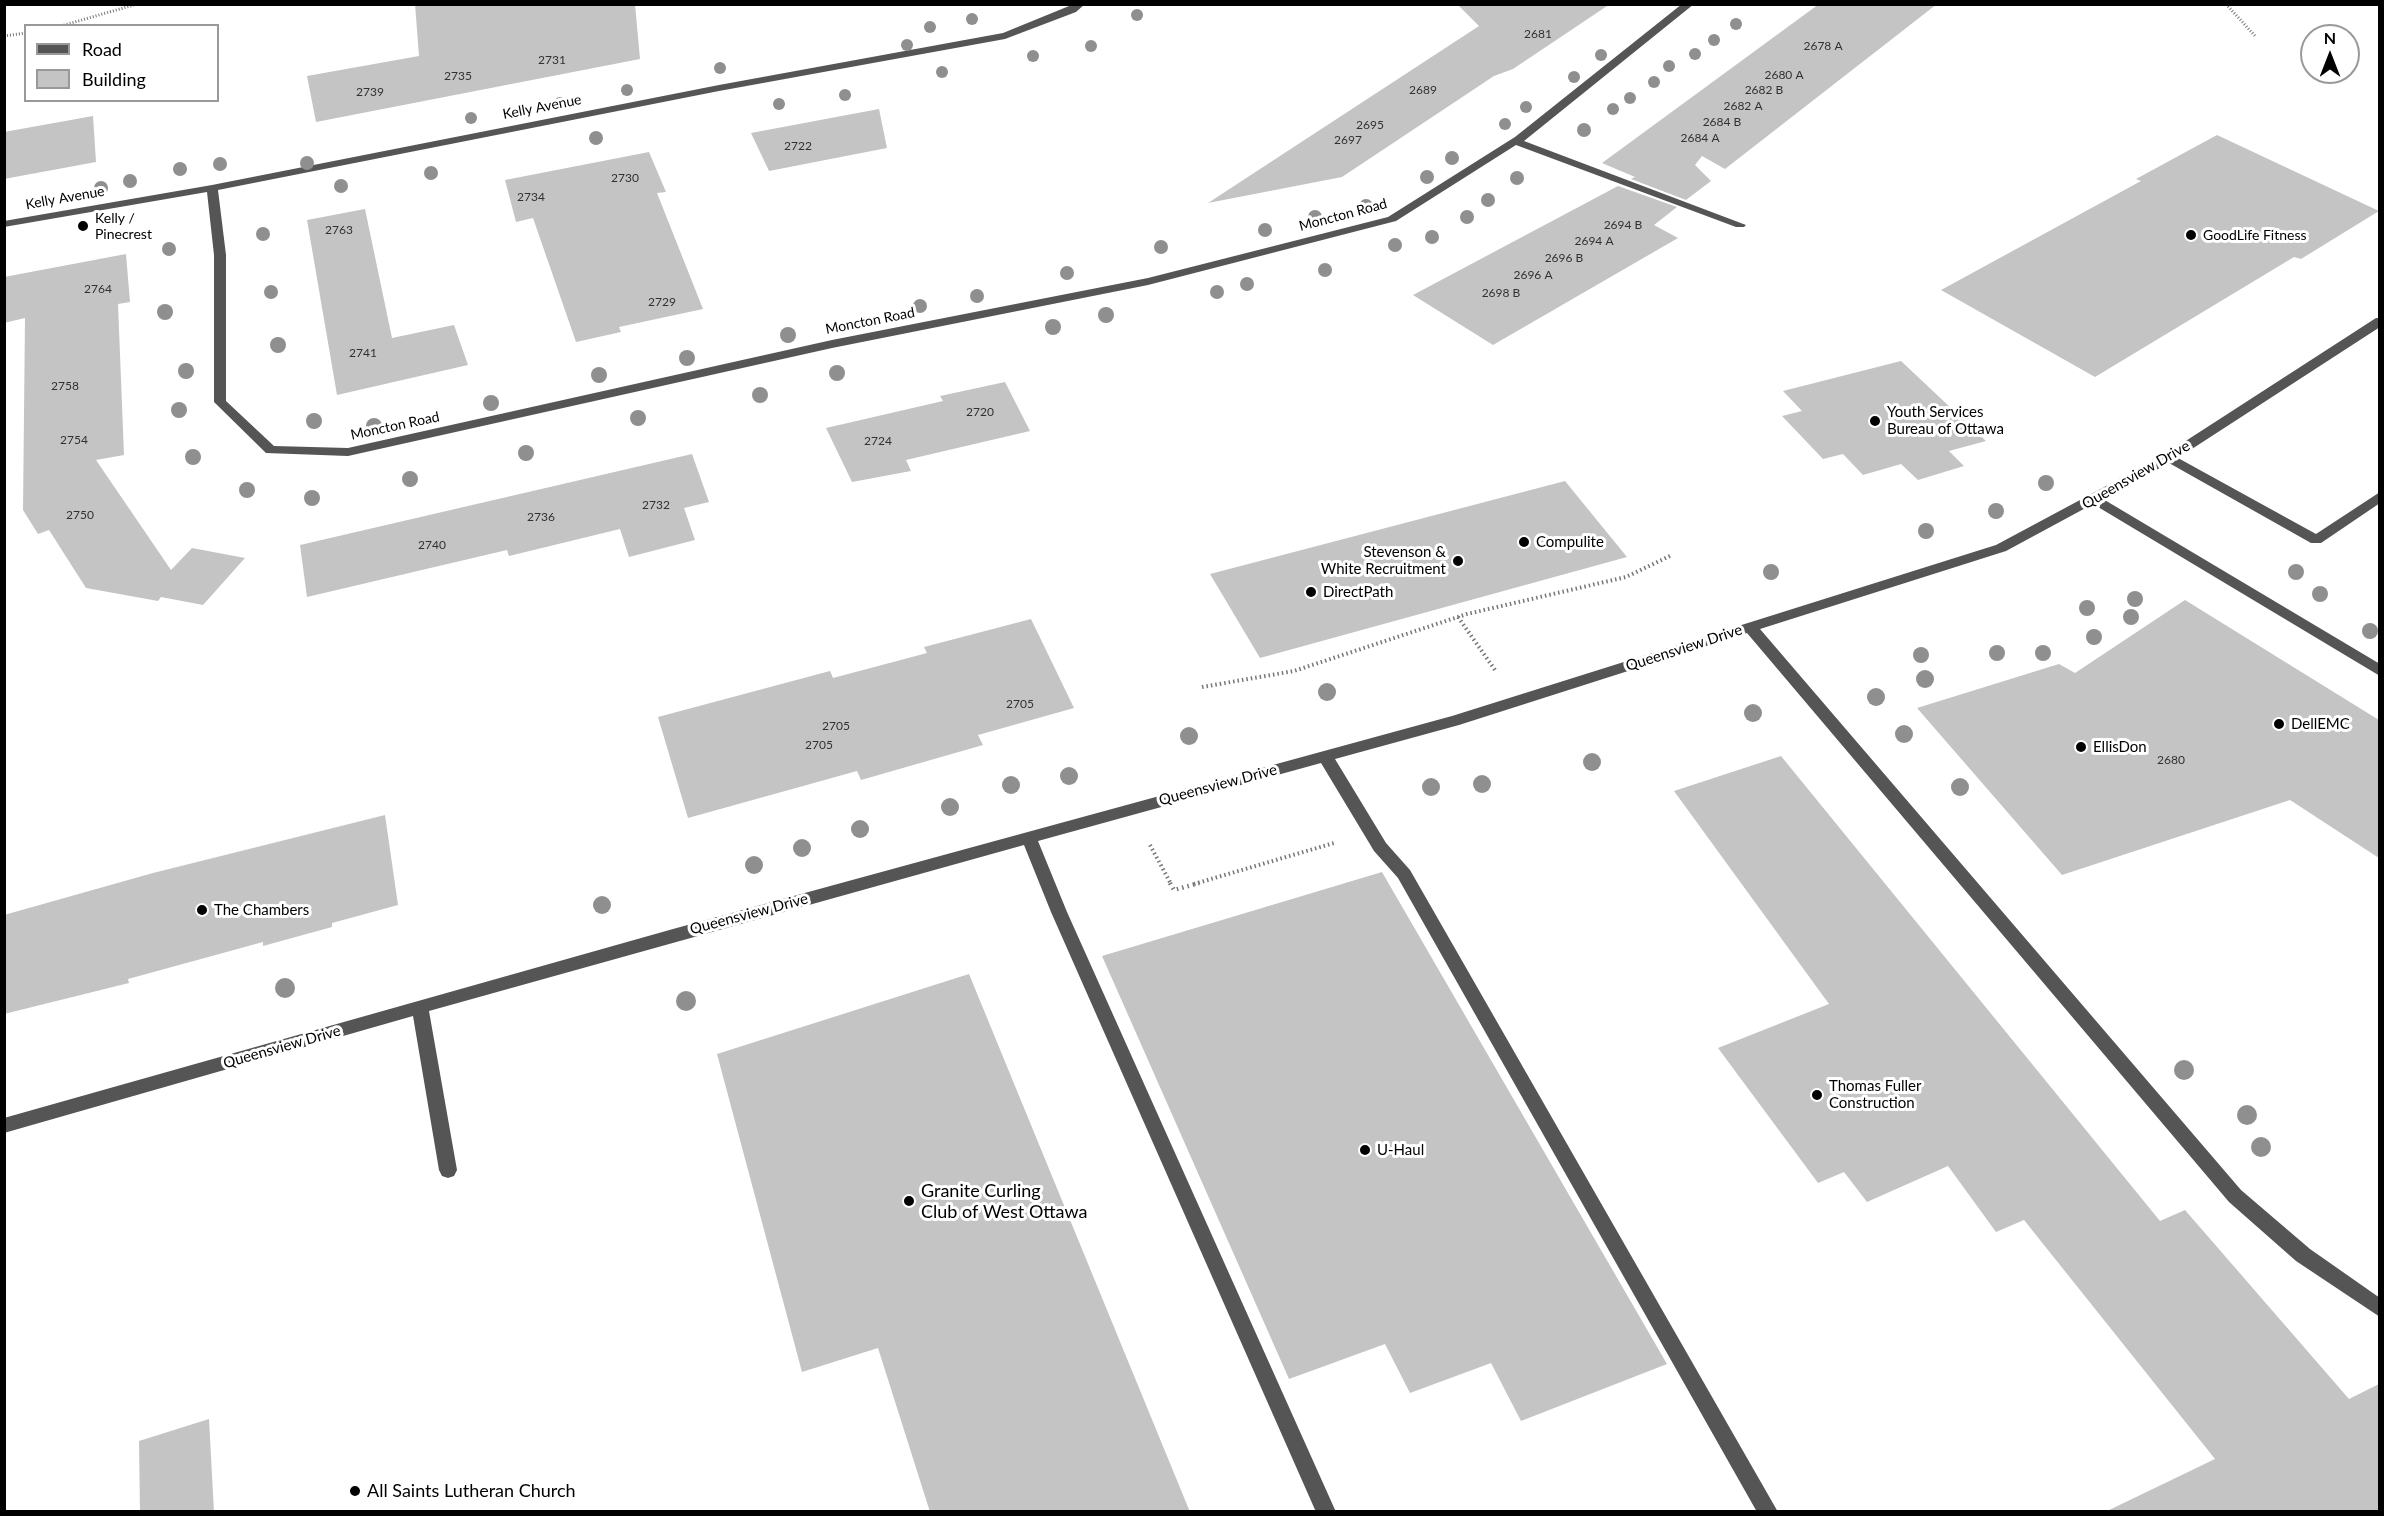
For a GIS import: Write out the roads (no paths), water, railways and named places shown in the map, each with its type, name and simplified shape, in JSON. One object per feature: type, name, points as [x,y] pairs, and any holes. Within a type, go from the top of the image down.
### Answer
[{"type":"street","name":"Kelly Avenue","points":[[4,224],[212,188],[718,88],[1005,36],[1073,10],[1080,4]]},
{"type":"street","name":"Moncton Road","points":[[212,188],[220,255],[220,402],[272,450],[348,452],[832,344],[1148,281],[1392,219],[1515,141],[1689,5]]},
{"type":"street","points":[[1515,141],[1740,225]]},
{"type":"street","name":"Queensview Drive","points":[[4,1126],[1517,701],[2001,548],[2169,459],[2379,321]]},
{"type":"street","points":[[2169,459],[2316,540],[2379,496]]},
{"type":"street","points":[[2095,500],[2379,671]]},
{"type":"street","points":[[1750,627],[2235,1196],[2304,1255],[2379,1309]]},
{"type":"street","points":[[1325,756],[1371,832],[1404,874],[1768,1512]]},
{"type":"street","points":[[1029,837],[1059,912],[1326,1512]]},
{"type":"street","points":[[420,1008],[448,1170]]},
{"type":"place","name":"Kelly / Pinecrest","points":[[83,226]]},
{"type":"place","name":"GoodLife Fitness","points":[[2191,235]]},
{"type":"place","name":"Youth Services Bureau of Ottawa","points":[[1875,421]]},
{"type":"place","name":"Compulite","points":[[1524,542]]},
{"type":"place","name":"Stevenson & White Recruitment","points":[[1458,561]]},
{"type":"place","name":"DirectPath","points":[[1311,592]]},
{"type":"place","name":"DellEMC","points":[[2279,724]]},
{"type":"place","name":"EllisDon","points":[[2081,747]]},
{"type":"place","name":"The Chambers","points":[[202,910]]},
{"type":"place","name":"Thomas Fuller Construction","points":[[1817,1095]]},
{"type":"place","name":"U-Haul","points":[[1365,1150]]},
{"type":"place","name":"Granite Curling Club of West Ottawa","points":[[909,1201]]},
{"type":"place","name":"All Saints Lutheran Church","points":[[355,1491]]}]
